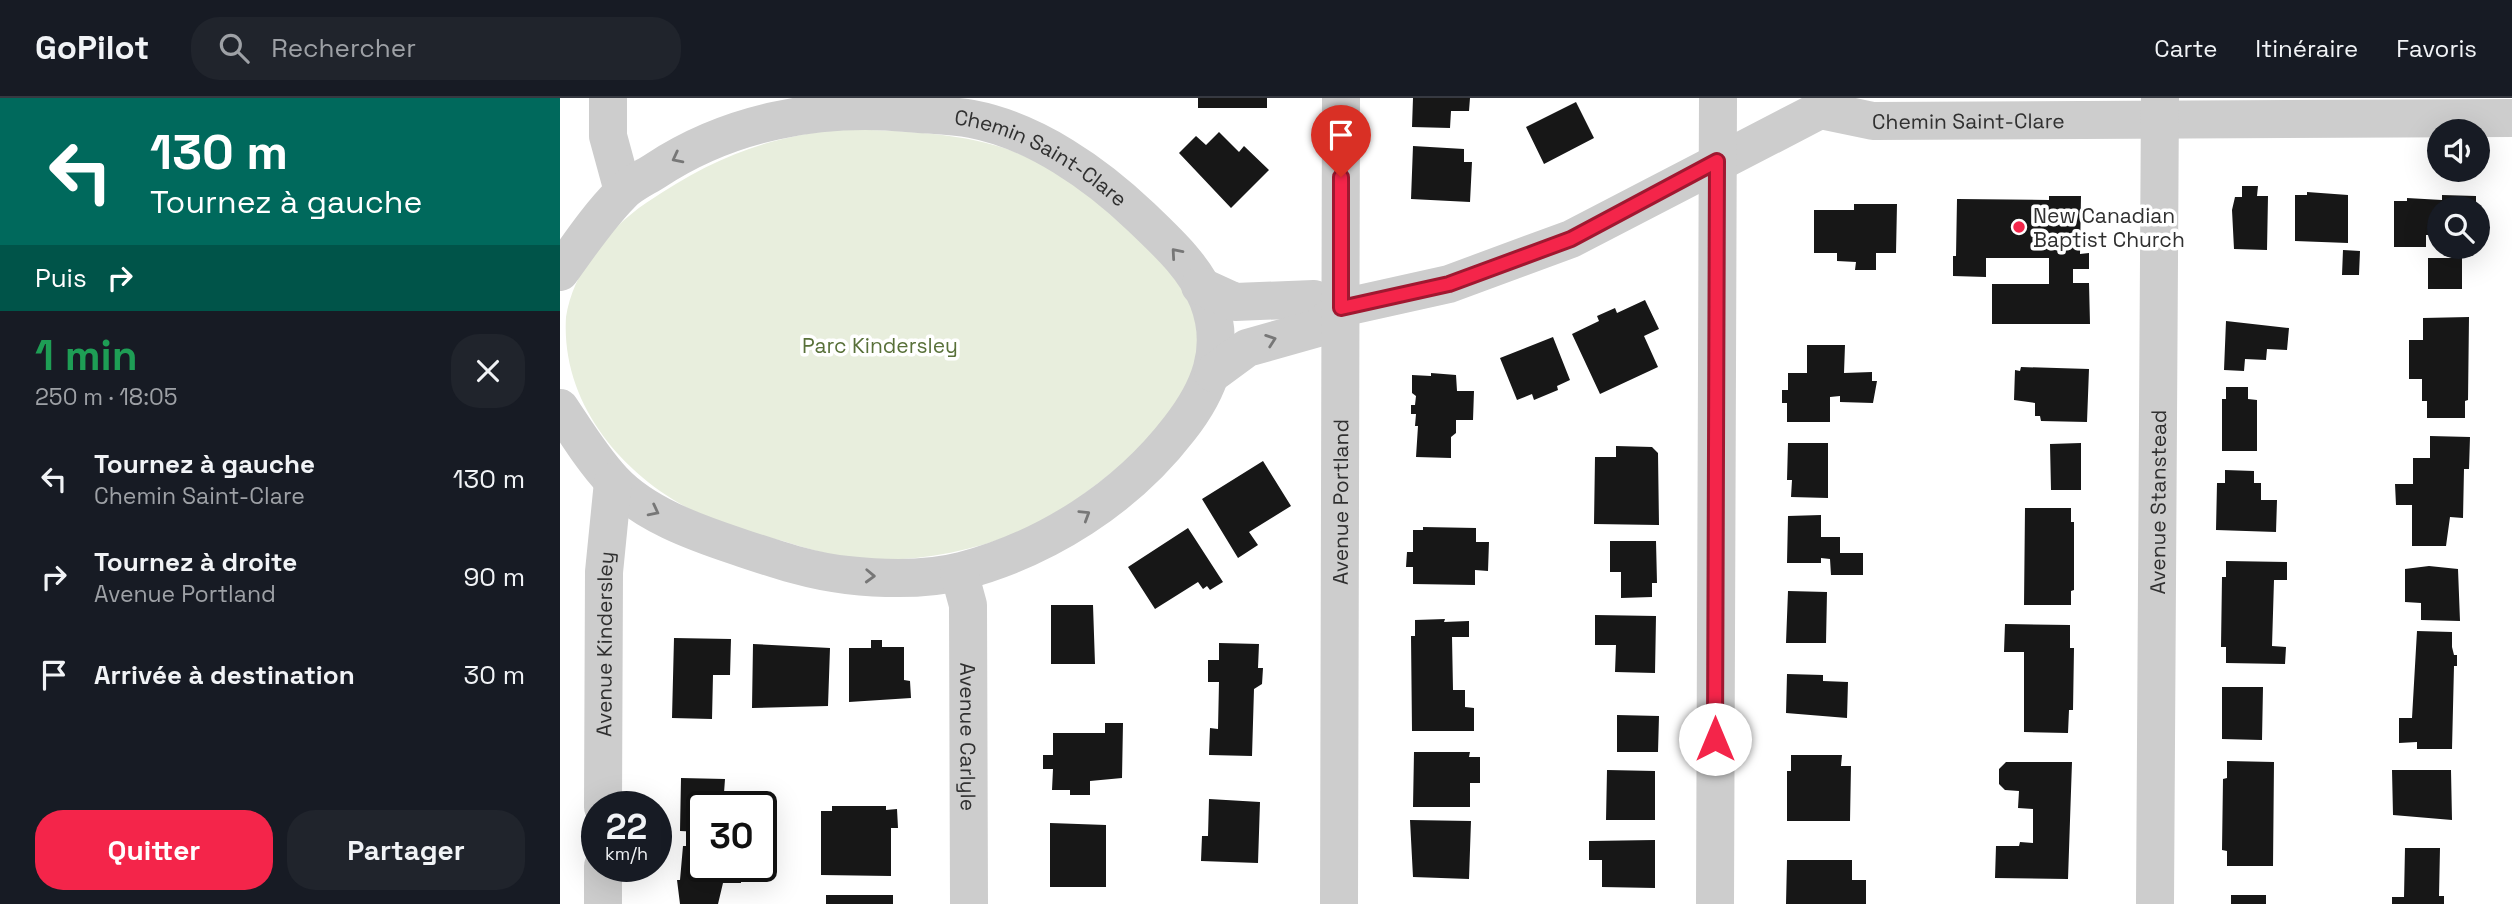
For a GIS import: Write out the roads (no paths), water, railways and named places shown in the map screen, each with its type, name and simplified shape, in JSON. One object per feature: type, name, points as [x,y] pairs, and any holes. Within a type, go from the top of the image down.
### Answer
[{"type":"street","points":[[608,98],[608,136],[623,191]]},
{"type":"street","name":"Avenue Portland","points":[[1339,904],[1341,98]]},
{"type":"street","points":[[1714,904],[1718,98]]},
{"type":"street","name":"Chemin Saint-Clare","points":[[1213,373],[1247,348],[1318,328],[1341,308],[1449,284],[1571,239],[1822,104],[1872,121],[2160,110],[2512,118]]},
{"type":"street","name":"Chemin Saint-Clare","points":[[560,272],[623,191],[669,161],[712,141],[762,123],[805,114],[974,109],[1009,131],[1075,163],[1120,197],[1169,245],[1200,286],[1208,301],[1215,331],[1213,373],[1193,411],[1146,468],[1095,509],[1026,548],[960,572],[909,577],[848,575],[800,566],[727,543],[641,504],[613,482],[560,408]]},
{"type":"street","name":"Avenue Stanstead","points":[[2155,904],[2160,110]]},
{"type":"street","name":"Chemin Saint-Clare","points":[[1200,286],[1236,302],[1314,299],[1341,308]]},
{"type":"street","name":"Avenue Kindersley","points":[[603,791],[604,572],[613,482]]},
{"type":"street","name":"Avenue Carlyle","points":[[960,572],[968,605],[969,904]]},
{"type":"street","points":[[603,882],[603,904]]},
{"type":"place","name":"New Canadian Baptist Church","points":[[2019,227]]},
{"type":"park label","name":"Parc Kindersley","points":[[880,345]]}]
